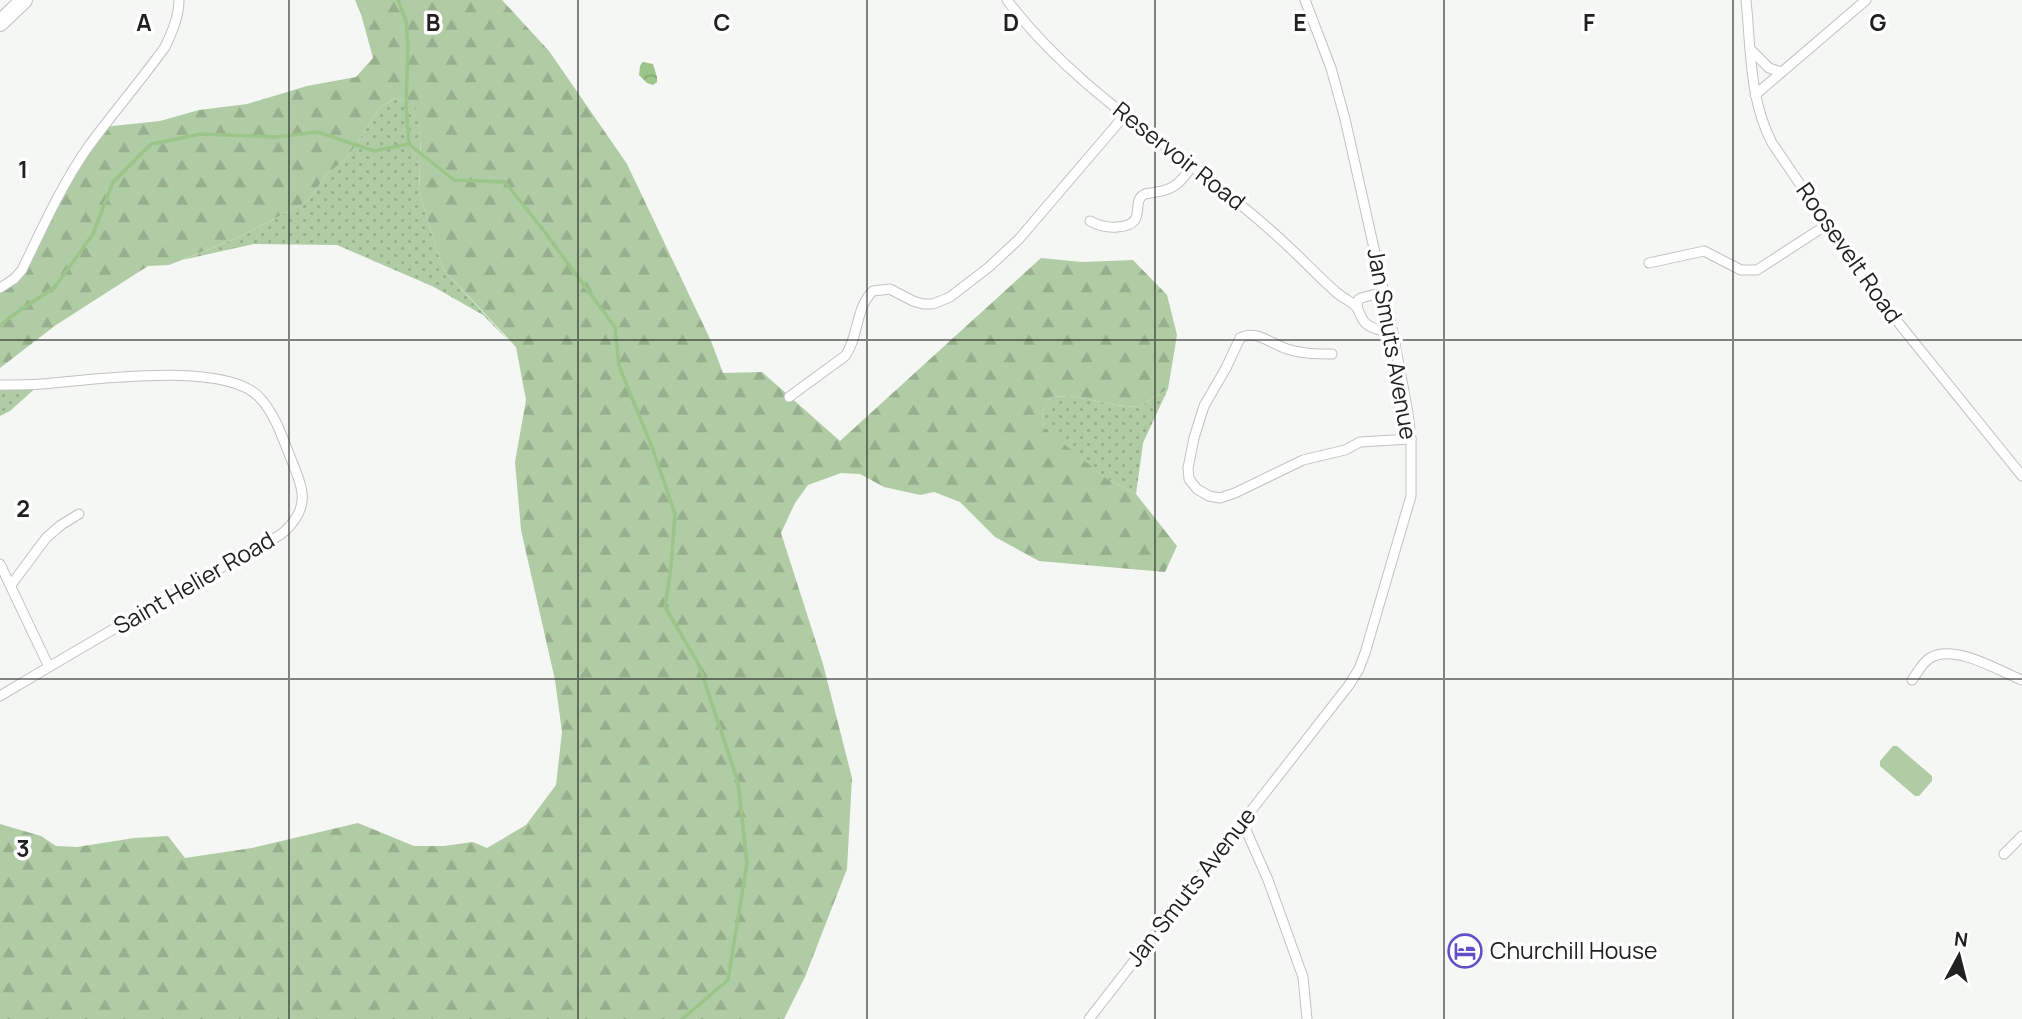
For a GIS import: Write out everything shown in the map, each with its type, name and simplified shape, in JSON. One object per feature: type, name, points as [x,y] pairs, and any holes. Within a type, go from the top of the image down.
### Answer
[{"type":"highway","points":[[0,23],[24,0]]},
{"type":"street","points":[[0,288],[22,270],[73,170],[165,47],[173,30],[179,0]]},
{"type":"street","name":"Reservoir Road","points":[[1007,0],[1027,27],[1069,68],[1267,227],[1335,291],[1357,307],[1365,323],[1393,333]]},
{"type":"street","name":"Jan Smuts Avenue","points":[[1089,1019],[1349,685],[1363,661],[1411,496],[1411,439],[1393,333],[1345,119],[1331,68],[1305,0]]},
{"type":"street","name":"Roosevelt Road","points":[[1746,0],[1755,95],[1764,127],[1772,143],[1872,290],[2022,475]]},
{"type":"street","points":[[1755,95],[1866,0]]},
{"type":"street","points":[[1751,50],[1769,68],[1781,72]]},
{"type":"street","points":[[789,397],[845,356],[851,348],[863,305],[873,291],[890,289],[913,301],[933,303],[950,297],[1003,255],[1020,239],[1125,115]]},
{"type":"street","points":[[1090,221],[1106,228],[1129,225],[1137,217],[1143,194],[1169,190],[1177,185],[1191,167]]},
{"type":"street","points":[[1649,263],[1704,251],[1741,270],[1757,270],[1828,224]]},
{"type":"street","points":[[1357,307],[1361,298],[1384,292]]},
{"type":"street","points":[[1332,354],[1302,353],[1251,334],[1240,338],[1227,368],[1200,415],[1187,474],[1191,483],[1205,495],[1225,497],[1303,460],[1345,450],[1360,442],[1411,439]]},
{"type":"street","name":"Saint Helier Road","points":[[0,385],[166,375],[215,379],[237,384],[254,392],[266,407],[289,453],[302,491],[303,503],[292,524],[276,537],[0,696]]},
{"type":"street","points":[[11,585],[46,538],[79,514]]},
{"type":"street","points":[[0,564],[49,667]]},
{"type":"street","points":[[1912,680],[1928,659],[1951,654],[1969,658],[2022,680]]},
{"type":"street","points":[[1242,821],[1268,880],[1303,977],[1307,1019]]},
{"type":"street","points":[[2004,854],[2022,836]]},
{"type":"green space","points":[[355,0],[502,0],[549,51],[627,164],[711,341],[723,373],[762,372],[840,441],[1041,258],[1082,262],[1133,260],[1167,295],[1177,335],[1168,389],[1138,407],[1073,396],[1051,397],[1042,412],[1044,428],[1106,478],[1136,494],[1177,546],[1165,572],[1039,561],[995,537],[960,502],[934,492],[920,495],[884,487],[860,474],[841,473],[808,485],[795,503],[781,533],[823,664],[852,778],[847,869],[805,977],[784,1019],[0,1019],[0,824],[41,836],[56,846],[77,847],[168,836],[185,858],[252,848],[358,823],[414,846],[473,842],[487,848],[526,825],[556,785],[562,732],[555,680],[521,530],[515,462],[526,400],[516,347],[443,269],[419,192],[421,135],[415,104],[395,98],[379,109],[347,158],[327,174],[308,201],[239,237],[169,265],[148,266],[56,325],[0,368],[0,288],[14,279],[103,127],[160,121],[199,110],[247,104],[307,86],[356,77],[373,58]]},
{"type":"green space","points":[[395,98],[416,104],[421,135],[419,192],[443,269],[511,343],[483,315],[434,287],[337,245],[254,244],[182,260],[239,237],[308,201],[327,174],[347,158],[379,109]]},
{"type":"green space","points":[[40,384],[10,411],[0,416],[0,385]]},
{"type":"green space","points":[[1168,389],[1143,443],[1136,494],[1106,478],[1044,429],[1042,412],[1051,397],[1073,396],[1138,407]]},
{"type":"green space","points":[[1893,746],[1897,746],[1932,776],[1932,781],[1919,796],[1915,796],[1880,766],[1880,761]]},
{"type":"water","points":[[643,62],[653,64],[657,82],[653,85],[639,75]]},
{"type":"waterway","points":[[398,0],[406,21],[408,45],[406,106],[409,144],[454,180],[505,182],[615,327],[619,366],[652,447],[675,514],[665,607],[699,665],[738,782],[747,863],[728,980],[682,1019]]},
{"type":"waterway","points":[[0,326],[55,287],[93,234],[113,182],[151,144],[201,134],[276,137],[318,132],[374,151],[409,144]]},
{"type":"place","name":"Churchill House","points":[[1465,951]]}]
